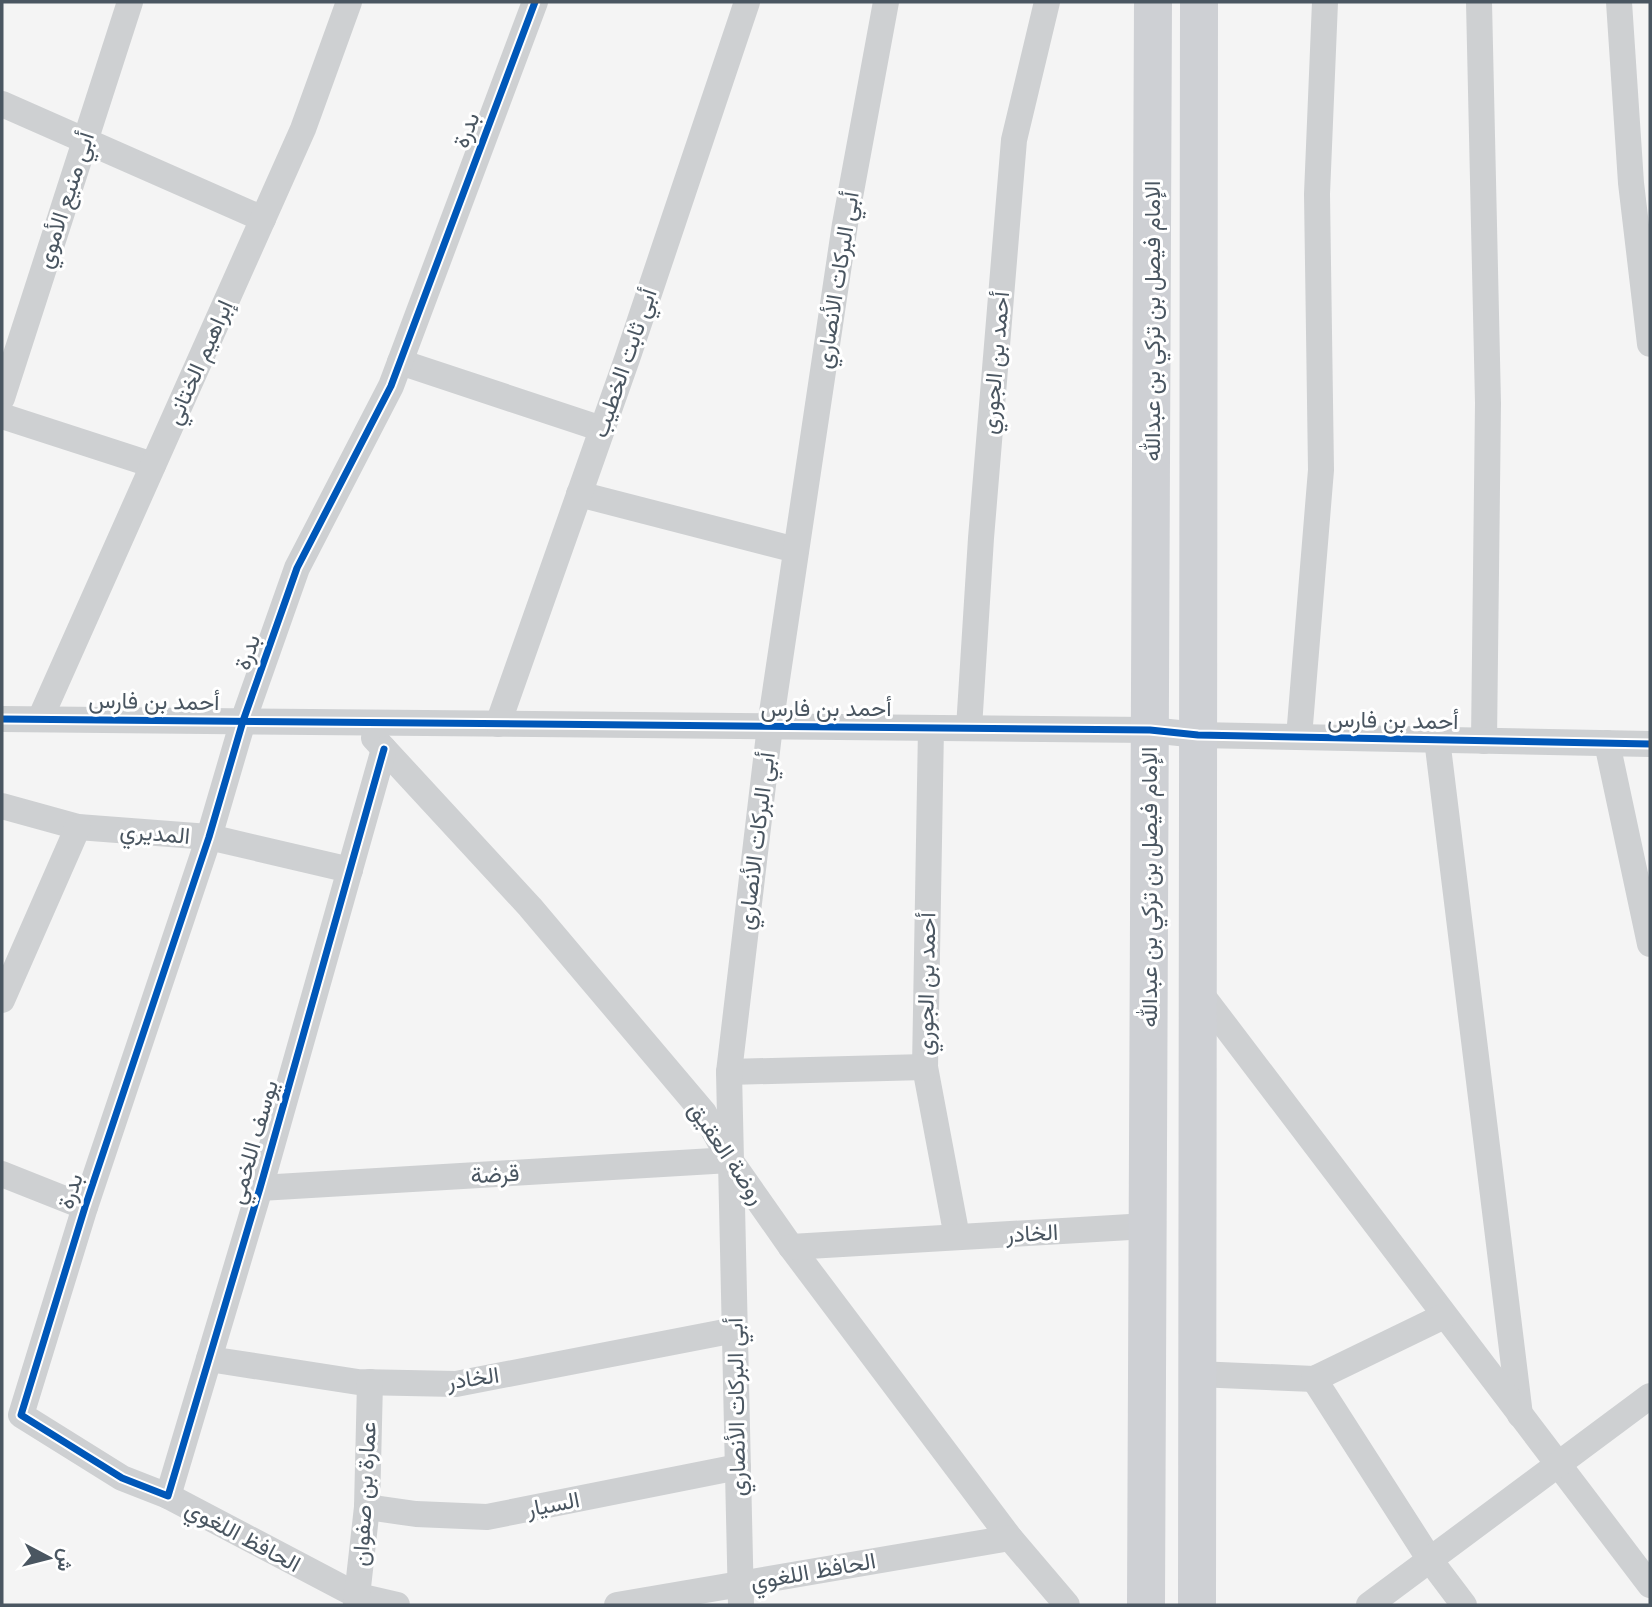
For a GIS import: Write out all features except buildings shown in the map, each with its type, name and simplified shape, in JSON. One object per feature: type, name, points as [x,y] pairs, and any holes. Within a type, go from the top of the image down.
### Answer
[{"type":"main road","name":"الإمام فيصل بن تركي بن عبدالله","points":[[1146,1605],[1153,2]]},
{"type":"main road","name":"الإمام فيصل بن تركي بن عبدالله","points":[[1197,1605],[1199,2]]},
{"type":"street","name":"أبي منيع الأموي","points":[[2,398],[130,2]]},
{"type":"street","name":"إبراهيم الختاني","points":[[40,719],[303,129],[349,2]]},
{"type":"street","name":"بدرة","points":[[168,1496],[122,1478],[21,1415],[85,1207],[209,837],[243,721],[298,568],[391,386],[535,2]]},
{"type":"street","name":"أبي ثابت الخطيب","points":[[498,724],[602,429],[747,2]]},
{"type":"street","name":"أبي البركات الأنصاري","points":[[741,1594],[729,1072],[770,726],[845,224],[886,2]]},
{"type":"street","name":"أحمد بن الجوري","points":[[969,728],[981,538],[1014,141],[1047,2]]},
{"type":"street","points":[[1300,737],[1321,470],[1317,194],[1325,2]]},
{"type":"street","points":[[1479,2],[1488,403],[1485,741]]},
{"type":"street","points":[[1619,2],[1630,183],[1650,344]]},
{"type":"street","points":[[2,104],[263,219]]},
{"type":"street","points":[[400,362],[602,429]]},
{"type":"street","points":[[2,416],[153,465]]},
{"type":"street","points":[[579,494],[796,550]]},
{"type":"street","name":"أحمد بن فارس","points":[[2,719],[1150,730],[1198,735],[1650,744]]},
{"type":"street","name":"روضة العقيق","points":[[360,722],[530,907],[704,1113],[730,1160],[791,1247],[1010,1538],[1067,1605]]},
{"type":"street","name":"أحمد بن الجوري","points":[[931,728],[925,1067],[957,1237]]},
{"type":"street","points":[[1437,739],[1521,1417]]},
{"type":"street","points":[[1607,743],[1650,944]]},
{"type":"street","name":"يوسف اللخمي","points":[[168,1496],[260,1188],[384,749]]},
{"type":"street","name":"المديري","points":[[2,806],[78,827],[209,837],[350,870]]},
{"type":"street","points":[[2,1000],[78,827]]},
{"type":"street","points":[[1198,990],[1650,1585]]},
{"type":"street","points":[[729,1072],[925,1067]]},
{"type":"street","name":"قرضة","points":[[260,1188],[730,1160]]},
{"type":"street","points":[[2,1174],[85,1207]]},
{"type":"street","name":"الخادر","points":[[791,1247],[1147,1226]]},
{"type":"street","points":[[1197,1374],[1314,1379],[1444,1315]]},
{"type":"street","name":"الخادر","points":[[209,1359],[370,1382],[456,1384],[735,1330]]},
{"type":"street","points":[[1314,1379],[1430,1560],[1464,1605]]},
{"type":"street","name":"عمارة بن صفوان","points":[[357,1601],[367,1507],[370,1382]]},
{"type":"street","points":[[1369,1605],[1650,1396]]},
{"type":"street","name":"السيار","points":[[367,1507],[416,1514],[487,1517],[738,1467]]},
{"type":"street","name":"الحافظ اللغوي","points":[[168,1496],[357,1601],[397,1605]]},
{"type":"street","name":"الحافظ اللغوي","points":[[617,1605],[741,1594],[1010,1538]]},
{"type":"cycle path","points":[[384,749],[260,1188],[168,1496],[122,1478],[21,1415],[85,1207],[209,837],[243,721],[297,568],[391,386],[535,2]]},
{"type":"cycle path","points":[[2,719],[1150,730],[1198,735],[1650,744]]}]
